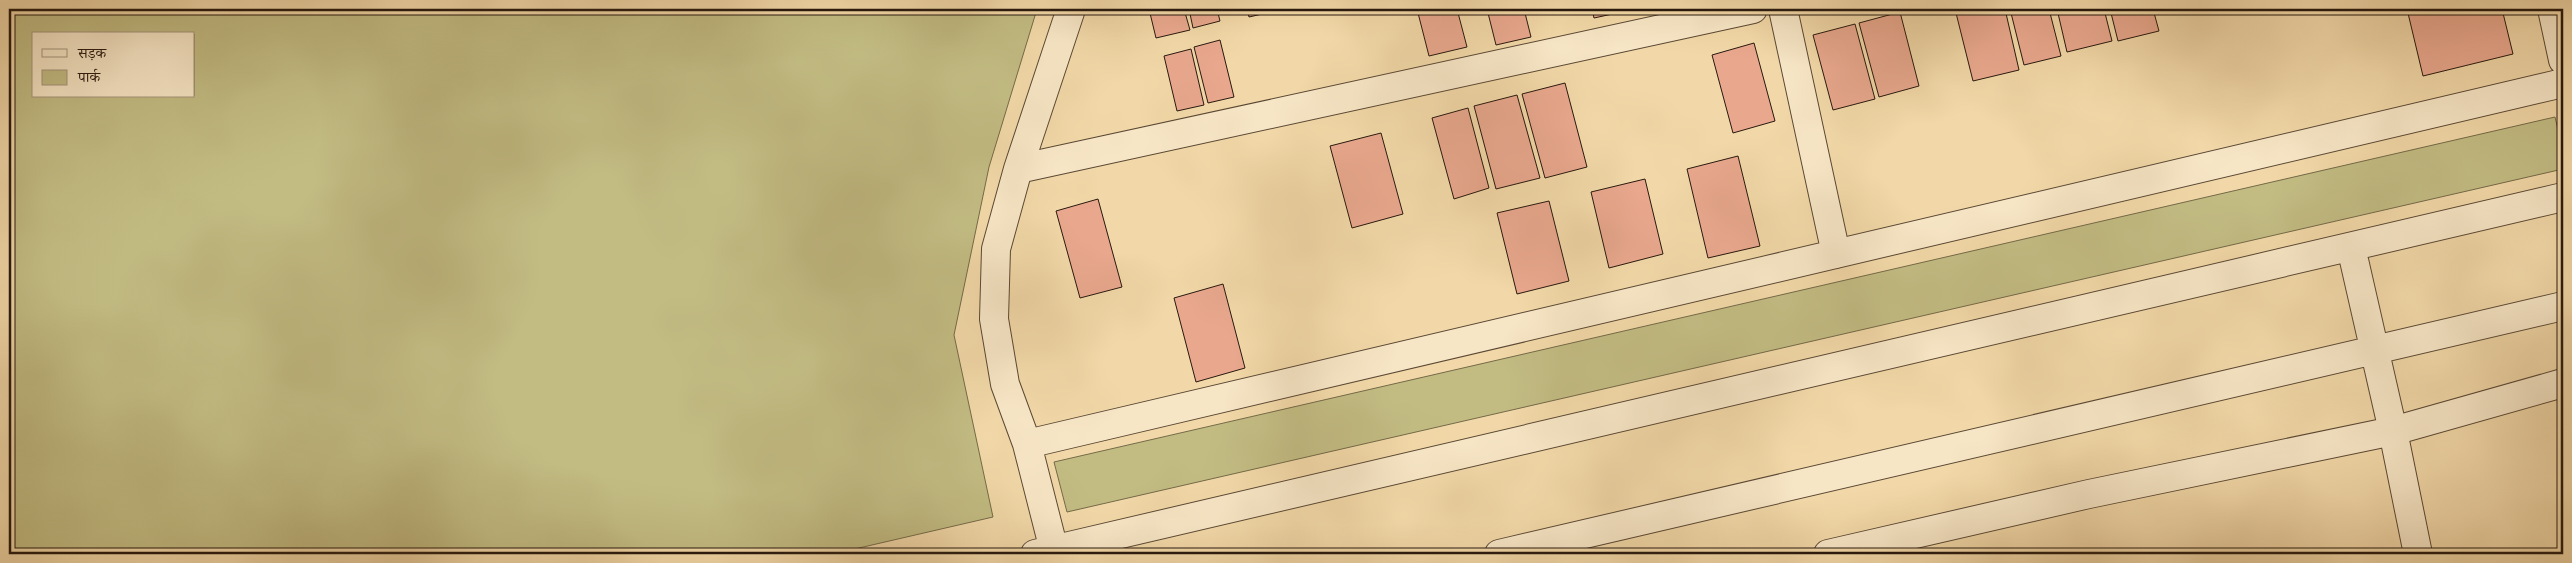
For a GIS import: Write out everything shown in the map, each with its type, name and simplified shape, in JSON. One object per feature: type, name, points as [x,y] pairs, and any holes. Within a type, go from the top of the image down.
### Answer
[{"type":"street","points":[[1071,9],[1018,168],[996,249],[994,319],[1005,384],[1027,444],[1045,552],[2563,197]]},
{"type":"street","points":[[1018,168],[1754,9]]},
{"type":"street","points":[[1783,9],[1836,254]]},
{"type":"street","points":[[2552,9],[2563,60]]},
{"type":"street","points":[[1027,444],[2563,83]]},
{"type":"street","points":[[2351,247],[2393,431],[2418,554]]},
{"type":"street","points":[[1499,554],[2563,306]]},
{"type":"street","points":[[1828,554],[2080,496],[2393,431],[2563,383]]},
{"type":"green space","points":[[9,9],[1037,9],[989,167],[954,335],[993,517],[833,554],[9,554]]},
{"type":"green space","points":[[2555,117],[2563,152],[2563,169],[1067,512],[1054,462]]},
{"type":"building","points":[[1149,9],[1184,9],[1190,30],[1156,38]]},
{"type":"building","points":[[1189,9],[1217,9],[1220,21],[1193,28]]},
{"type":"building","points":[[1247,9],[1284,9],[1249,17]]},
{"type":"building","points":[[1417,9],[1457,9],[1467,47],[1429,56]]},
{"type":"building","points":[[1487,9],[1524,9],[1531,37],[1496,45]]},
{"type":"building","points":[[1592,9],[1626,9],[1626,11],[1594,18]]},
{"type":"building","points":[[1955,9],[2005,9],[2019,70],[1973,81]]},
{"type":"building","points":[[2010,9],[2049,9],[2061,56],[2024,65]]},
{"type":"building","points":[[2057,9],[2104,9],[2112,41],[2067,52]]},
{"type":"building","points":[[2110,9],[2153,9],[2159,31],[2118,41]]},
{"type":"building","points":[[2407,9],[2502,9],[2513,54],[2423,76]]},
{"type":"building","points":[[1900,12],[1919,86],[1879,97],[1859,23]]},
{"type":"building","points":[[1855,24],[1875,99],[1833,110],[1813,35]]},
{"type":"building","points":[[1220,40],[1234,97],[1208,103],[1194,47]]},
{"type":"building","points":[[1754,43],[1775,121],[1733,133],[1712,55]]},
{"type":"building","points":[[1191,49],[1204,105],[1177,111],[1164,56]]},
{"type":"building","points":[[1565,83],[1587,167],[1545,178],[1522,94]]},
{"type":"building","points":[[1517,95],[1540,178],[1496,189],[1474,106]]},
{"type":"building","points":[[1468,108],[1489,188],[1454,199],[1432,118]]},
{"type":"building","points":[[1381,133],[1403,214],[1352,228],[1330,146]]},
{"type":"building","points":[[1738,156],[1760,246],[1708,258],[1687,169]]},
{"type":"building","points":[[1645,179],[1663,254],[1609,268],[1591,192]]},
{"type":"building","points":[[1098,199],[1122,287],[1080,298],[1056,211]]},
{"type":"building","points":[[1549,201],[1569,281],[1517,294],[1497,213]]},
{"type":"building","points":[[1223,284],[1245,368],[1196,382],[1174,298]]}]
